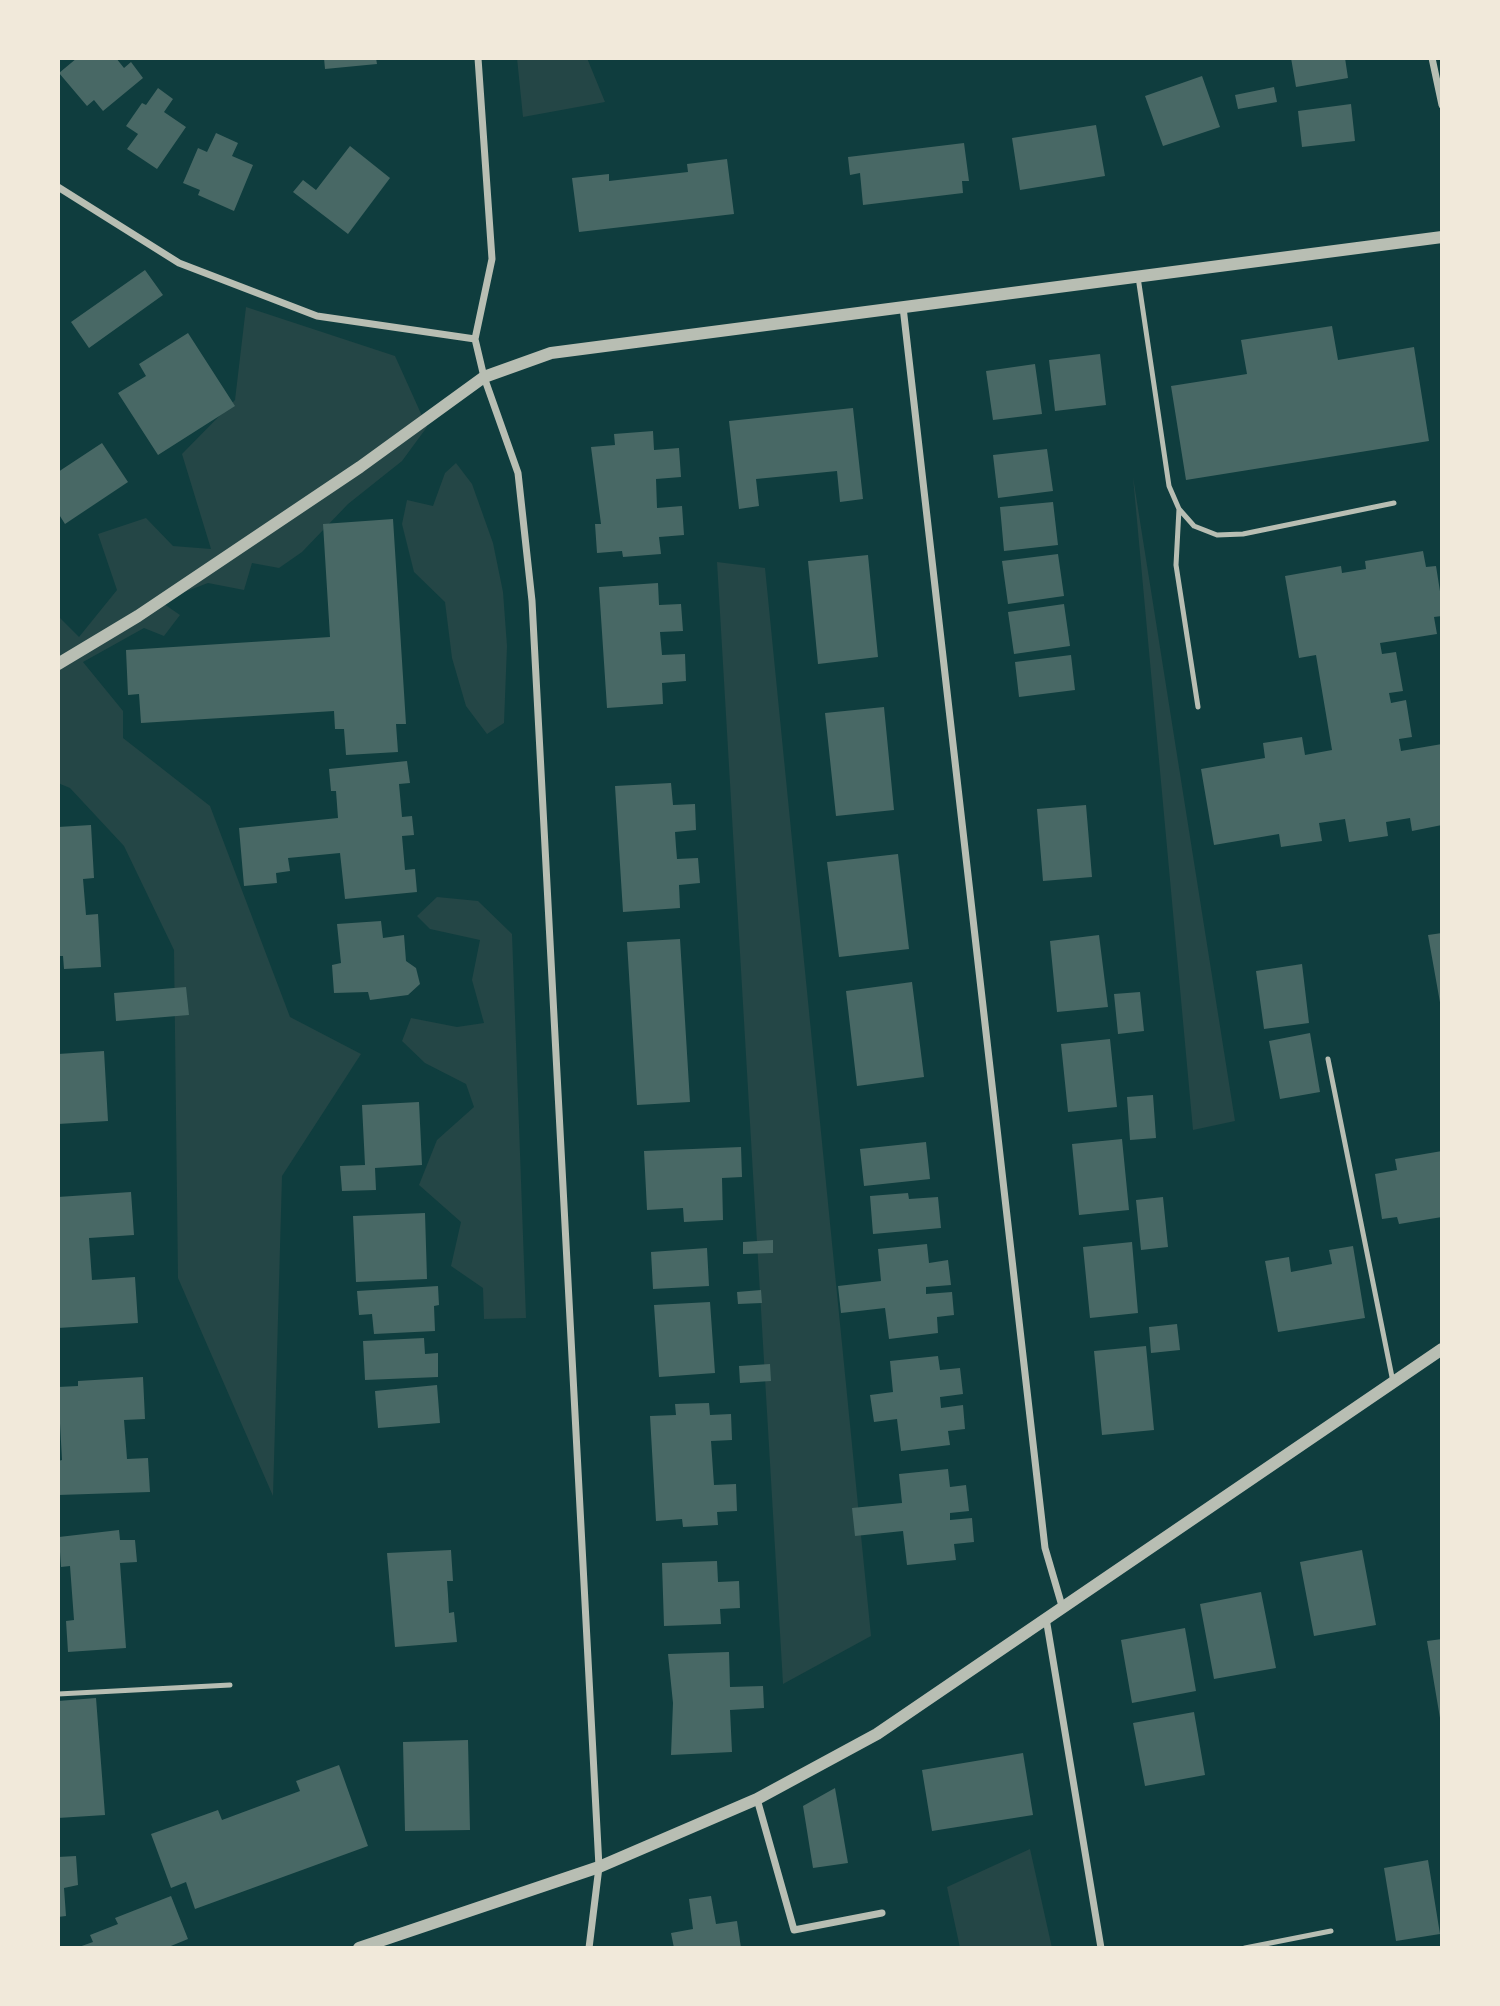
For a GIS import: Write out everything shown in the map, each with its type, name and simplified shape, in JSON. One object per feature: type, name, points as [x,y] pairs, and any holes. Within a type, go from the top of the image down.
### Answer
[{"type":"street","points":[[478,58],[492,259],[475,339],[484,377],[519,473],[533,601],[599,1867],[589,1948]]},
{"type":"street","points":[[1432,58],[1442,105]]},
{"type":"street","points":[[58,187],[179,263],[317,316],[475,339]]},
{"type":"street","points":[[58,664],[161,601],[360,467],[484,377],[551,353],[1138,274],[1442,237]]},
{"type":"street","points":[[903,307],[1045,1548],[1062,1606]]},
{"type":"street","points":[[359,1948],[599,1867],[757,1799],[877,1734],[1442,1349]]},
{"type":"street","points":[[1046,1618],[1101,1948]]},
{"type":"street","points":[[757,1799],[794,1930],[882,1913]]},
{"type":"lane","points":[[1138,274],[1169,486],[1178,509],[1194,526],[1217,535],[1243,534],[1394,503]]},
{"type":"lane","points":[[1178,509],[1177,565],[1198,707]]},
{"type":"lane","points":[[1328,1059],[1393,1382]]},
{"type":"lane","points":[[58,1694],[230,1685]]},
{"type":"lane","points":[[1245,1948],[1331,1931]]},
{"type":"shaded area","points":[[517,58],[587,58],[605,102],[523,117]]},
{"type":"shaded area","points":[[246,307],[395,356],[427,427],[402,461],[348,504],[302,552],[279,568],[252,563],[244,590],[208,583],[179,594],[164,604],[180,615],[164,636],[144,628],[83,662],[123,711],[123,738],[210,806],[290,1017],[361,1054],[282,1176],[273,1496],[178,1278],[174,950],[124,846],[70,788],[58,783],[58,616],[79,637],[117,590],[98,534],[146,518],[173,546],[211,549],[182,454],[235,400]]},
{"type":"shaded area","points":[[456,463],[472,484],[493,543],[503,592],[507,646],[504,723],[487,734],[466,706],[452,658],[445,602],[414,572],[402,524],[407,500],[433,506],[445,473]]},
{"type":"shaded area","points":[[1133,477],[1235,1121],[1193,1130]]},
{"type":"shaded area","points":[[717,562],[765,568],[871,1636],[783,1684]]},
{"type":"shaded area","points":[[437,897],[478,901],[512,934],[526,1318],[484,1319],[483,1288],[451,1266],[461,1222],[419,1185],[437,1140],[474,1107],[466,1084],[425,1063],[402,1041],[411,1018],[457,1027],[484,1023],[472,980],[480,940],[430,929],[417,916]]},
{"type":"shaded area","points":[[1030,1849],[1052,1948],[960,1948],[947,1887]]},
{"type":"building","points":[[77,58],[116,58],[124,68],[131,62],[143,78],[103,111],[94,100],[87,106],[59,73]]},
{"type":"building","points":[[324,58],[376,58],[377,64],[325,69]]},
{"type":"building","points":[[1291,58],[1345,58],[1348,78],[1296,87]]},
{"type":"building","points":[[1202,76],[1220,127],[1163,146],[1145,96]]},
{"type":"building","points":[[1274,87],[1277,102],[1238,109],[1235,95]]},
{"type":"building","points":[[158,88],[173,99],[164,112],[186,127],[157,169],[127,149],[138,134],[126,126],[142,103],[146,105]]},
{"type":"building","points":[[1351,104],[1355,141],[1302,147],[1298,111]]},
{"type":"building","points":[[1096,125],[1105,176],[1020,190],[1012,138]]},
{"type":"building","points":[[216,133],[238,143],[232,156],[253,165],[234,211],[198,195],[200,190],[183,183],[198,148],[207,152]]},
{"type":"building","points":[[964,143],[969,181],[962,181],[963,193],[863,205],[860,173],[850,175],[848,157]]},
{"type":"building","points":[[350,146],[390,178],[348,234],[293,192],[303,180],[316,190]]},
{"type":"building","points":[[727,159],[734,214],[579,232],[572,178],[609,174],[609,181],[688,172],[687,164]]},
{"type":"building","points":[[145,270],[163,295],[89,348],[71,322]]},
{"type":"building","points":[[1332,326],[1338,360],[1414,347],[1429,441],[1186,480],[1171,386],[1247,374],[1241,340]]},
{"type":"building","points":[[188,333],[235,406],[158,455],[118,393],[146,376],[139,364]]},
{"type":"building","points":[[1100,354],[1106,405],[1055,411],[1049,360]]},
{"type":"building","points":[[1035,364],[1042,414],[993,420],[986,371]]},
{"type":"building","points":[[853,408],[863,499],[840,502],[837,471],[756,479],[759,506],[739,509],[729,421]]},
{"type":"building","points":[[653,431],[654,450],[679,448],[681,477],[656,479],[657,508],[682,506],[684,535],[659,537],[661,554],[623,557],[622,551],[597,553],[595,524],[601,524],[591,447],[615,445],[614,434]]},
{"type":"building","points":[[102,443],[128,482],[65,524],[58,513],[58,472]]},
{"type":"building","points":[[1047,449],[1053,491],[998,498],[993,455]]},
{"type":"building","points":[[1053,502],[1058,545],[1004,551],[1000,507]]},
{"type":"building","points":[[393,519],[406,724],[396,724],[398,752],[346,755],[344,729],[335,729],[334,711],[141,723],[139,694],[128,695],[126,650],[330,637],[323,524]]},
{"type":"building","points":[[1423,551],[1426,567],[1436,566],[1442,604],[1442,616],[1434,617],[1437,634],[1380,643],[1382,654],[1396,652],[1403,691],[1389,693],[1391,703],[1406,700],[1412,737],[1399,739],[1401,751],[1442,744],[1442,825],[1412,831],[1410,818],[1386,822],[1388,836],[1349,842],[1345,819],[1319,823],[1322,841],[1281,847],[1279,834],[1214,845],[1201,769],[1265,758],[1263,743],[1302,737],[1305,755],[1332,750],[1316,655],[1299,658],[1285,576],[1341,566],[1342,573],[1366,569],[1365,561]]},
{"type":"building","points":[[1058,554],[1064,596],[1008,604],[1002,561]]},
{"type":"building","points":[[868,555],[878,657],[818,664],[808,561]]},
{"type":"building","points":[[658,583],[659,605],[681,604],[683,631],[660,632],[662,655],[685,654],[686,681],[662,683],[663,704],[607,708],[599,587]]},
{"type":"building","points":[[1064,604],[1070,646],[1014,654],[1008,612]]},
{"type":"building","points":[[1071,655],[1075,690],[1019,697],[1015,662]]},
{"type":"building","points":[[884,707],[894,810],[836,816],[825,713]]},
{"type":"building","points":[[407,761],[410,783],[399,784],[402,817],[412,816],[414,835],[402,836],[405,870],[415,869],[417,892],[345,899],[340,853],[288,858],[290,871],[276,873],[277,883],[244,886],[239,828],[338,818],[336,791],[331,791],[329,769]]},
{"type":"building","points":[[671,783],[673,805],[695,804],[696,830],[675,832],[677,859],[698,858],[700,883],[679,885],[680,908],[623,912],[615,786]]},
{"type":"building","points":[[1086,805],[1092,877],[1043,881],[1037,809]]},
{"type":"building","points":[[91,825],[94,878],[83,879],[86,915],[98,914],[101,967],[64,969],[63,956],[58,956],[58,827]]},
{"type":"building","points":[[898,854],[909,949],[839,957],[827,862]]},
{"type":"building","points":[[381,921],[383,938],[404,935],[406,961],[416,968],[420,984],[408,995],[370,1000],[368,992],[334,993],[332,965],[341,963],[337,924]]},
{"type":"building","points":[[1442,933],[1442,1008],[1441,1008],[1428,935]]},
{"type":"building","points":[[1099,935],[1108,1007],[1057,1012],[1050,941]]},
{"type":"building","points":[[680,939],[690,1102],[637,1105],[627,942]]},
{"type":"building","points":[[1302,964],[1309,1023],[1264,1029],[1256,971]]},
{"type":"building","points":[[912,982],[924,1077],[857,1086],[846,991]]},
{"type":"building","points":[[186,987],[189,1015],[116,1021],[114,993]]},
{"type":"building","points":[[1140,992],[1144,1031],[1118,1034],[1114,994]]},
{"type":"building","points":[[1310,1033],[1320,1092],[1280,1099],[1269,1041]]},
{"type":"building","points":[[1110,1039],[1117,1107],[1068,1112],[1061,1044]]},
{"type":"building","points":[[104,1051],[108,1121],[58,1124],[58,1054]]},
{"type":"building","points":[[1153,1095],[1156,1138],[1130,1140],[1127,1097]]},
{"type":"building","points":[[419,1102],[422,1165],[375,1168],[376,1190],[342,1191],[340,1166],[365,1165],[362,1105]]},
{"type":"building","points":[[1122,1139],[1129,1210],[1079,1215],[1072,1144]]},
{"type":"building","points":[[926,1142],[930,1179],[864,1186],[860,1149]]},
{"type":"building","points":[[741,1147],[742,1177],[722,1178],[723,1220],[684,1222],[683,1208],[647,1210],[644,1151]]},
{"type":"building","points":[[1442,1151],[1442,1217],[1399,1224],[1397,1217],[1382,1219],[1375,1174],[1397,1170],[1395,1159]]},
{"type":"building","points":[[131,1192],[134,1235],[89,1238],[92,1280],[135,1277],[138,1323],[58,1328],[58,1197]]},
{"type":"building","points":[[908,1193],[909,1199],[938,1197],[941,1228],[873,1234],[870,1196]]},
{"type":"building","points":[[1163,1197],[1168,1247],[1141,1250],[1136,1200]]},
{"type":"building","points":[[425,1213],[427,1279],[356,1282],[353,1216]]},
{"type":"building","points":[[773,1240],[773,1253],[743,1254],[743,1242]]},
{"type":"building","points":[[1132,1242],[1138,1313],[1090,1318],[1083,1247]]},
{"type":"building","points":[[927,1244],[929,1263],[948,1260],[951,1285],[926,1287],[926,1294],[952,1292],[954,1315],[937,1317],[938,1333],[889,1339],[885,1308],[841,1313],[838,1286],[881,1281],[878,1249]]},
{"type":"building","points":[[1353,1246],[1365,1318],[1278,1332],[1265,1261],[1289,1257],[1291,1272],[1332,1264],[1329,1250]]},
{"type":"building","points":[[707,1248],[709,1286],[653,1289],[651,1252]]},
{"type":"building","points":[[438,1286],[439,1305],[434,1306],[435,1331],[374,1334],[372,1314],[359,1315],[357,1291]]},
{"type":"building","points":[[761,1290],[762,1303],[738,1304],[737,1292]]},
{"type":"building","points":[[710,1302],[715,1373],[659,1377],[654,1305]]},
{"type":"building","points":[[1177,1324],[1180,1350],[1151,1353],[1149,1327]]},
{"type":"building","points":[[424,1338],[425,1354],[438,1353],[438,1377],[365,1380],[363,1341]]},
{"type":"building","points":[[1146,1346],[1154,1430],[1102,1435],[1094,1351]]},
{"type":"building","points":[[938,1356],[940,1370],[960,1368],[963,1394],[940,1397],[941,1408],[963,1405],[965,1429],[948,1431],[950,1445],[901,1451],[897,1419],[874,1422],[870,1395],[893,1392],[890,1361]]},
{"type":"building","points":[[770,1364],[771,1381],[740,1383],[739,1366]]},
{"type":"building","points":[[143,1377],[145,1419],[124,1420],[127,1459],[148,1458],[150,1492],[58,1495],[58,1461],[62,1460],[58,1387],[78,1386],[78,1381]]},
{"type":"building","points":[[437,1385],[440,1423],[378,1428],[375,1391]]},
{"type":"building","points":[[709,1403],[710,1415],[731,1414],[732,1440],[711,1441],[714,1485],[736,1484],[737,1511],[717,1512],[718,1525],[683,1527],[682,1519],[656,1521],[650,1416],[676,1415],[675,1404]]},
{"type":"building","points":[[948,1469],[950,1487],[966,1485],[969,1511],[950,1513],[950,1520],[972,1518],[974,1542],[954,1544],[956,1560],[907,1565],[903,1531],[855,1536],[852,1508],[902,1503],[899,1474]]},
{"type":"building","points":[[119,1530],[120,1540],[135,1540],[137,1562],[120,1563],[126,1648],[68,1652],[66,1621],[74,1620],[70,1566],[61,1567],[59,1537]]},
{"type":"building","points":[[451,1550],[453,1581],[447,1581],[449,1613],[454,1612],[457,1642],[395,1647],[387,1553]]},
{"type":"building","points":[[1362,1550],[1376,1625],[1314,1636],[1300,1562]]},
{"type":"building","points":[[717,1561],[718,1582],[739,1581],[740,1608],[720,1609],[721,1624],[664,1626],[662,1563]]},
{"type":"building","points":[[1261,1592],[1276,1668],[1214,1679],[1200,1604]]},
{"type":"building","points":[[1185,1628],[1196,1691],[1132,1703],[1121,1640]]},
{"type":"building","points":[[1442,1639],[1442,1718],[1440,1718],[1427,1641]]},
{"type":"building","points":[[729,1652],[730,1687],[763,1686],[764,1708],[730,1710],[732,1752],[671,1755],[673,1703],[668,1654]]},
{"type":"building","points":[[96,1698],[105,1815],[58,1818],[58,1701]]},
{"type":"building","points":[[1194,1712],[1205,1775],[1145,1786],[1133,1723]]},
{"type":"building","points":[[468,1740],[470,1830],[405,1831],[403,1742]]},
{"type":"building","points":[[1023,1753],[1033,1815],[932,1831],[922,1770]]},
{"type":"building","points":[[339,1765],[368,1846],[195,1909],[186,1882],[171,1888],[151,1834],[218,1810],[222,1820],[300,1791],[296,1781]]},
{"type":"building","points":[[835,1788],[848,1863],[813,1868],[803,1806]]},
{"type":"building","points":[[76,1856],[78,1885],[64,1888],[66,1916],[58,1917],[58,1857]]},
{"type":"building","points":[[1428,1860],[1440,1934],[1396,1941],[1384,1868]]},
{"type":"building","points":[[171,1896],[188,1939],[166,1948],[76,1948],[93,1942],[90,1935],[118,1924],[115,1918]]},
{"type":"building","points":[[711,1896],[716,1924],[737,1921],[741,1948],[674,1948],[671,1933],[693,1929],[689,1899]]}]
